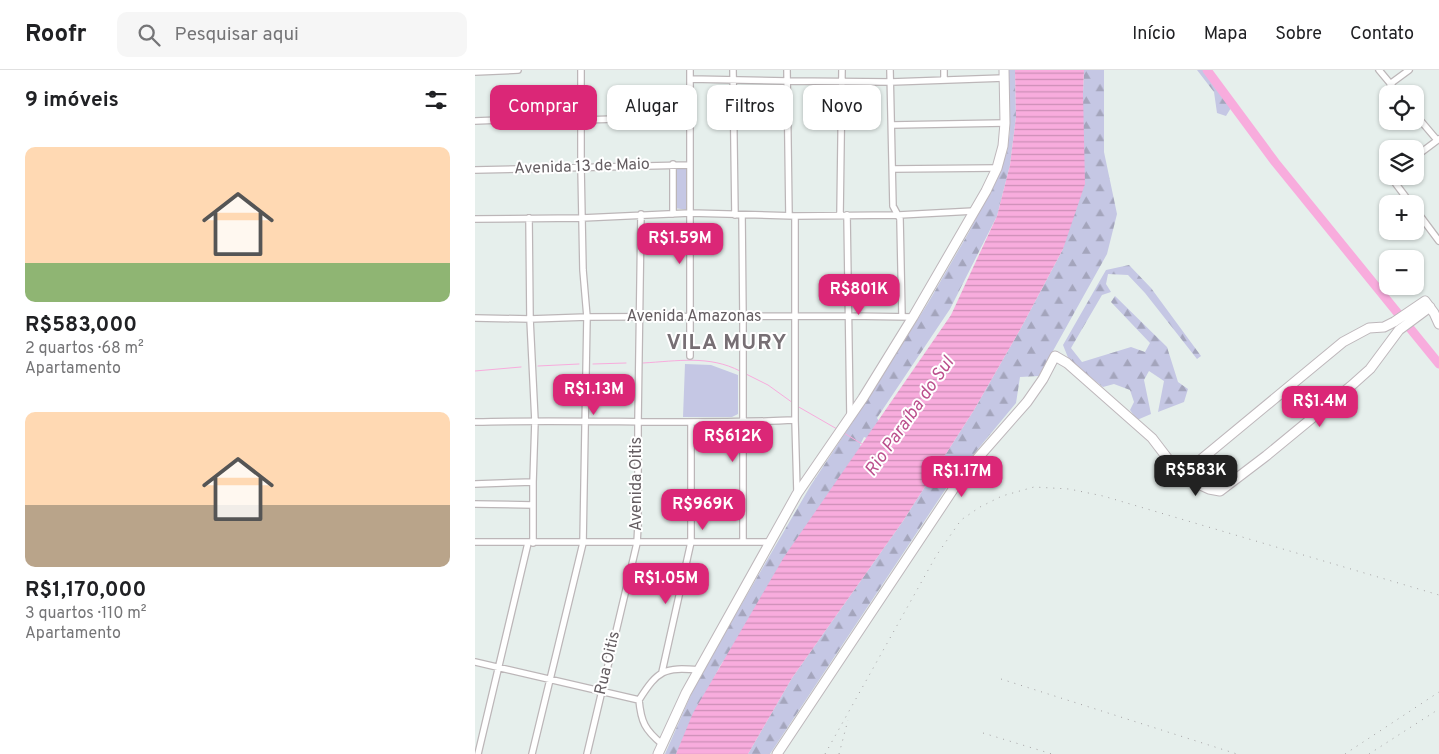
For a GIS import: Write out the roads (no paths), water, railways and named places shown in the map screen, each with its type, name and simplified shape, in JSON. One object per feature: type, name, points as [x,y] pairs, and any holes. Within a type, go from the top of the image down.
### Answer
[{"type":"street","points":[[475,72],[518,70]]},
{"type":"street","points":[[581,70],[581,85]]},
{"type":"street","points":[[690,70],[690,85]]},
{"type":"street","points":[[733,70],[743,318],[743,542]]},
{"type":"street","points":[[787,70],[795,316],[797,494]]},
{"type":"street","points":[[839,215],[842,70]]},
{"type":"street","points":[[890,70],[893,207],[899,214],[900,219],[901,316]]},
{"type":"street","points":[[944,70],[944,80]]},
{"type":"street","points":[[1379,70],[1391,84],[1409,70]]},
{"type":"street","points":[[658,754],[686,693],[797,494],[843,428],[913,317],[974,211],[997,168],[1003,146],[1005,123],[1004,74],[944,80],[891,82],[841,80],[787,82],[690,79]]},
{"type":"street","points":[[475,121],[490,120]]},
{"type":"street","points":[[892,126],[1005,123]]},
{"type":"street","points":[[1424,124],[1438,140],[1424,150]]},
{"type":"street","points":[[532,754],[583,543],[587,317],[583,270],[581,130]]},
{"type":"street","points":[[690,130],[690,356]]},
{"type":"street","points":[[673,164],[673,214]]},
{"type":"street","name":"Avenida 13 de Maio","points":[[475,170],[689,165]]},
{"type":"street","points":[[893,169],[997,168]]},
{"type":"street","points":[[475,219],[582,218],[690,213],[792,216],[974,211]]},
{"type":"street","name":"Avenida Oitis","points":[[637,543],[639,525],[638,422],[641,214]]},
{"type":"street","points":[[847,215],[850,417]]},
{"type":"street","points":[[478,754],[531,543],[535,420],[530,319],[529,218]]},
{"type":"street","points":[[1424,222],[1438,240]]},
{"type":"street","points":[[777,754],[954,488],[1027,402],[1043,379],[1055,356],[1067,363],[1152,438],[1181,476],[1209,489],[1220,491],[1358,381],[1375,364],[1392,338],[1397,326],[1417,312],[1430,307],[1439,324]]},
{"type":"street","name":"Avenida Amazonas","points":[[475,318],[913,317]]},
{"type":"street","points":[[1384,326],[1392,338]]},
{"type":"street","points":[[1181,476],[1343,342],[1369,328],[1397,326]]},
{"type":"street","points":[[475,422],[535,420],[584,422],[744,422],[795,420]]},
{"type":"street","points":[[662,744],[643,724],[639,700],[650,683],[661,672],[691,542],[691,422]]},
{"type":"street","points":[[475,484],[533,482]]},
{"type":"street","points":[[475,504],[533,505]]},
{"type":"street","points":[[475,542],[770,542]]},
{"type":"street","name":"Rua Oitis","points":[[587,754],[637,543]]},
{"type":"street","points":[[475,662],[639,700]]},
{"type":"street","points":[[661,672],[679,669],[699,670]]},
{"type":"water","name":"Rio Paraíba do Sul","points":[[1015,70],[1084,70],[1085,184],[1063,249],[974,410],[903,521],[792,678],[748,754],[676,754],[693,713],[784,557],[951,315],[997,216],[1010,165],[1016,117]]},
{"type":"waterway","points":[[1207,70],[1275,162],[1439,364]]},
{"type":"waterway","points":[[643,363],[693,360],[717,363],[740,371]]},
{"type":"waterway","points":[[593,364],[626,363]]},
{"type":"waterway","points":[[538,366],[579,364]]},
{"type":"waterway","points":[[475,371],[521,367]]},
{"type":"waterway","points":[[746,374],[768,385],[793,403]]},
{"type":"waterway","points":[[797,406],[837,429]]},
{"type":"waterway","points":[[844,433],[862,444]]},
{"type":"railway","points":[[825,754],[936,556],[961,520],[980,507],[1002,496],[1034,487],[1069,489],[1103,496],[1439,595]]},
{"type":"railway","points":[[1001,679],[1237,754]]},
{"type":"railway","points":[[1345,754],[1439,692]]},
{"type":"railway","points":[[1369,754],[1439,709]]},
{"type":"railway","points":[[839,754],[848,720]]},
{"type":"railway","points":[[983,733],[1052,754]]},
{"type":"district","name":"VILA MURY","points":[[727,343]]}]
